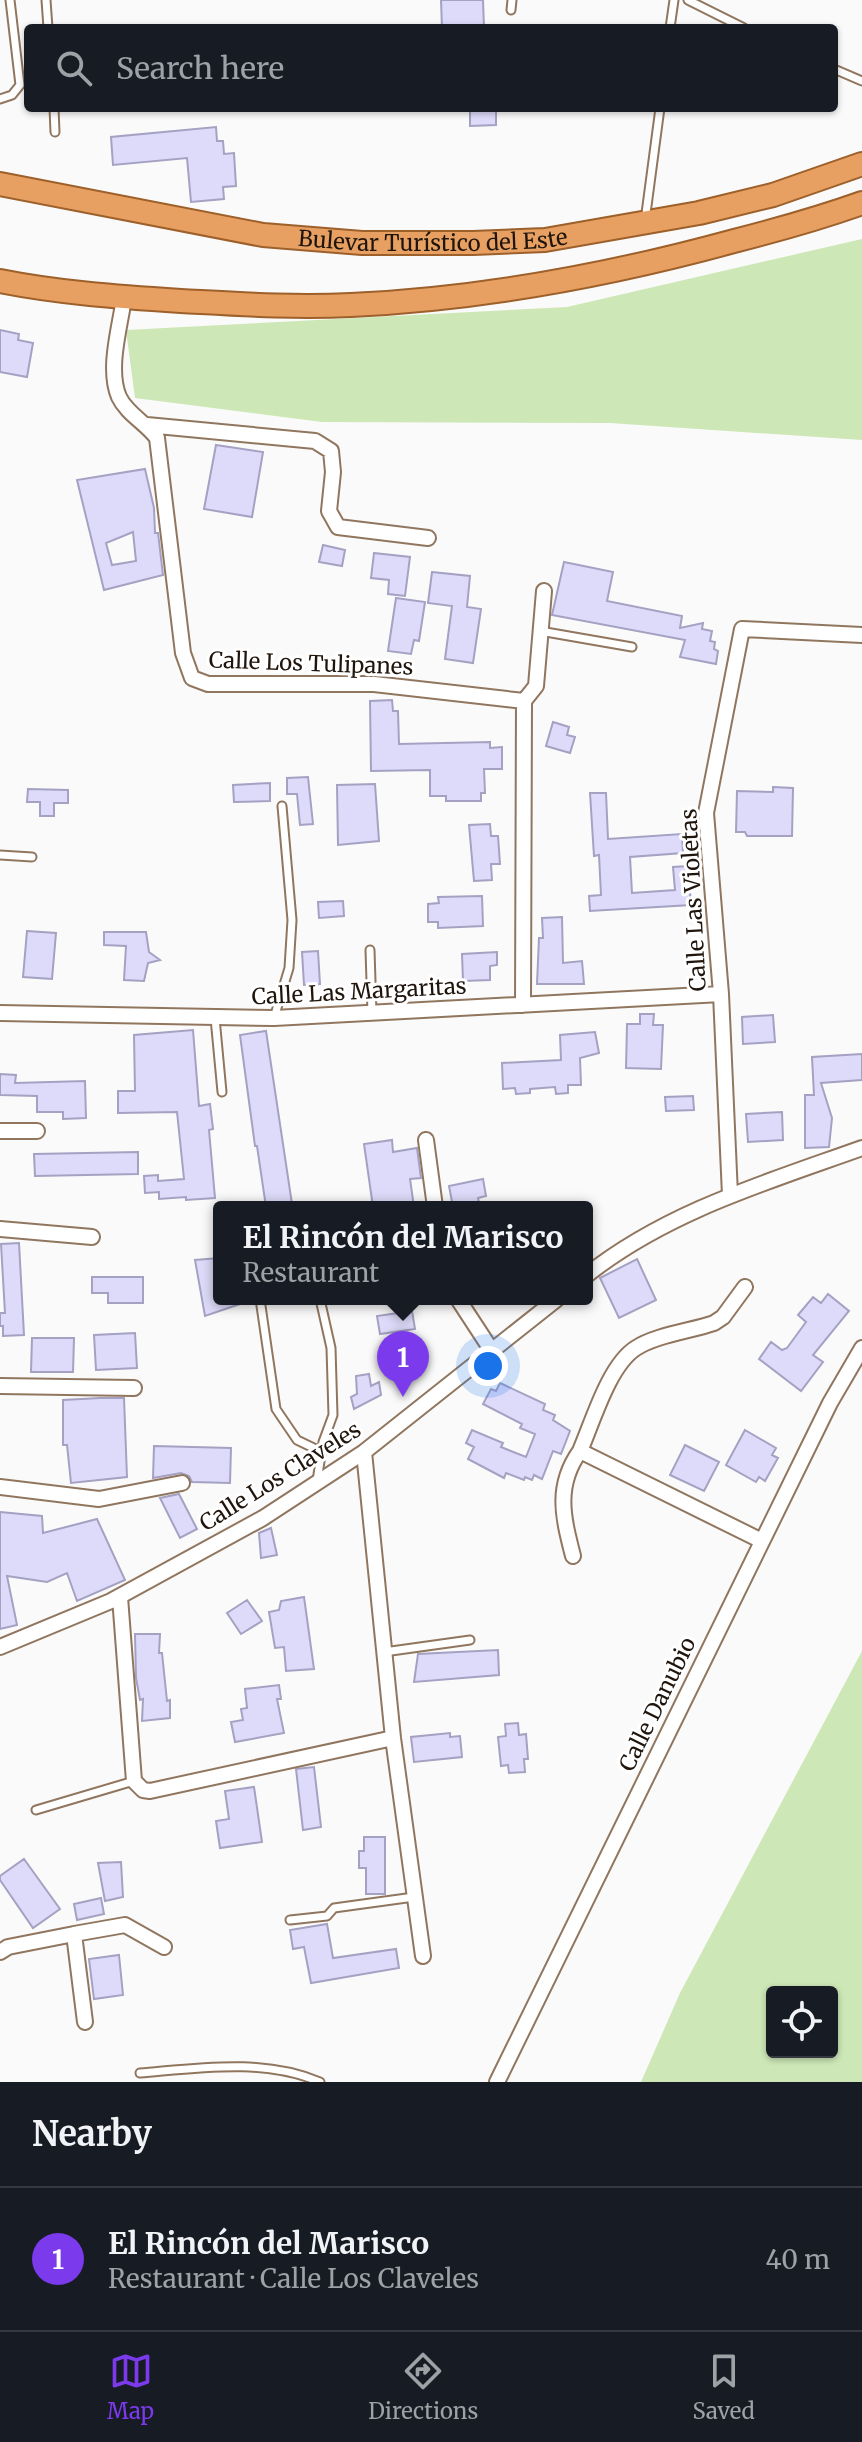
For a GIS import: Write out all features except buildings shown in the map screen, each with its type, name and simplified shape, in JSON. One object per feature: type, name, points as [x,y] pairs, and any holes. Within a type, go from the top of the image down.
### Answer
[{"type":"highway","name":"Bulevar Turístico del Este","points":[[0,184],[263,235],[362,243],[473,243],[545,240],[644,223],[773,195],[862,164]]},
{"type":"highway","name":"Bulevar Turístico del Este","points":[[0,281],[46,291],[124,298],[256,305],[351,305],[469,294],[581,277],[675,257],[862,203]]},
{"type":"street","name":"Calle Los Tulipanes","points":[[124,298],[114,367],[119,396],[157,438],[183,653],[192,678],[208,684],[374,684],[524,701]]},
{"type":"street","points":[[147,425],[315,441],[331,451],[333,472],[329,511],[338,527],[428,538]]},
{"type":"street","points":[[523,1005],[524,701],[536,686],[544,591]]},
{"type":"street","name":"Calle Las Violetas","points":[[730,1195],[721,994],[706,813],[742,629],[862,635]]},
{"type":"street","name":"Calle Las Margaritas","points":[[0,1013],[274,1018],[721,994]]},
{"type":"street","points":[[0,1131],[37,1131]]},
{"type":"street","points":[[426,1140],[434,1201]]},
{"type":"street","points":[[593,1270],[619,1249],[730,1195],[862,1148]]},
{"type":"street","points":[[0,1229],[92,1237]]},
{"type":"street","points":[[573,1556],[563,1515],[562,1495],[572,1462],[580,1451],[614,1371],[624,1357],[639,1346],[714,1323],[723,1317],[745,1287]]},
{"type":"street","points":[[462,1305],[492,1351]]},
{"type":"street","name":"Calle Los Claveles","points":[[0,1647],[120,1597],[263,1518],[364,1452],[550,1305]]},
{"type":"street","name":"Calle Danubio","points":[[497,2082],[830,1403],[862,1348]]},
{"type":"street","points":[[0,1386],[134,1388]]},
{"type":"street","points":[[580,1451],[762,1541]]},
{"type":"street","points":[[364,1452],[393,1738],[423,1956]]},
{"type":"street","points":[[0,1487],[99,1499],[182,1483]]},
{"type":"street","points":[[120,1597],[134,1781],[143,1790],[150,1791],[393,1738]]},
{"type":"street","points":[[0,1952],[8,1947],[125,1925],[164,1947]]},
{"type":"street","points":[[74,1934],[85,2022]]},
{"type":"lane","points":[[0,99],[12,95],[20,85],[10,0]]},
{"type":"lane","points":[[46,0],[48,24]]},
{"type":"lane","points":[[511,10],[512,0]]},
{"type":"lane","points":[[671,24],[674,0]]},
{"type":"lane","points":[[688,0],[736,24]]},
{"type":"lane","points":[[838,71],[862,81]]},
{"type":"lane","points":[[54,112],[55,132]]},
{"type":"lane","points":[[644,223],[659,112]]},
{"type":"lane","points":[[540,631],[632,647]]},
{"type":"lane","points":[[274,1018],[289,968],[292,920],[282,806]]},
{"type":"lane","points":[[0,855],[32,857]]},
{"type":"lane","points":[[370,950],[372,1013]]},
{"type":"lane","points":[[215,1018],[222,1092]]},
{"type":"lane","points":[[261,1305],[276,1409],[297,1440],[322,1452]]},
{"type":"lane","points":[[317,1481],[333,1415],[331,1348],[321,1305]]},
{"type":"lane","points":[[384,1652],[470,1640]]},
{"type":"lane","points":[[36,1810],[134,1781]]},
{"type":"lane","points":[[290,1920],[327,1916],[334,1908],[414,1897]]},
{"type":"lane","points":[[140,2073],[225,2066],[296,2071],[320,2082]]},
{"type":"green space","points":[[862,239],[862,440],[610,423],[322,422],[135,398],[126,330],[567,307]]},
{"type":"green space","points":[[862,1651],[862,2082],[641,2082],[680,1993]]},
{"type":"place","name":"El Rincón del Marisco","points":[[403,1397]]}]
